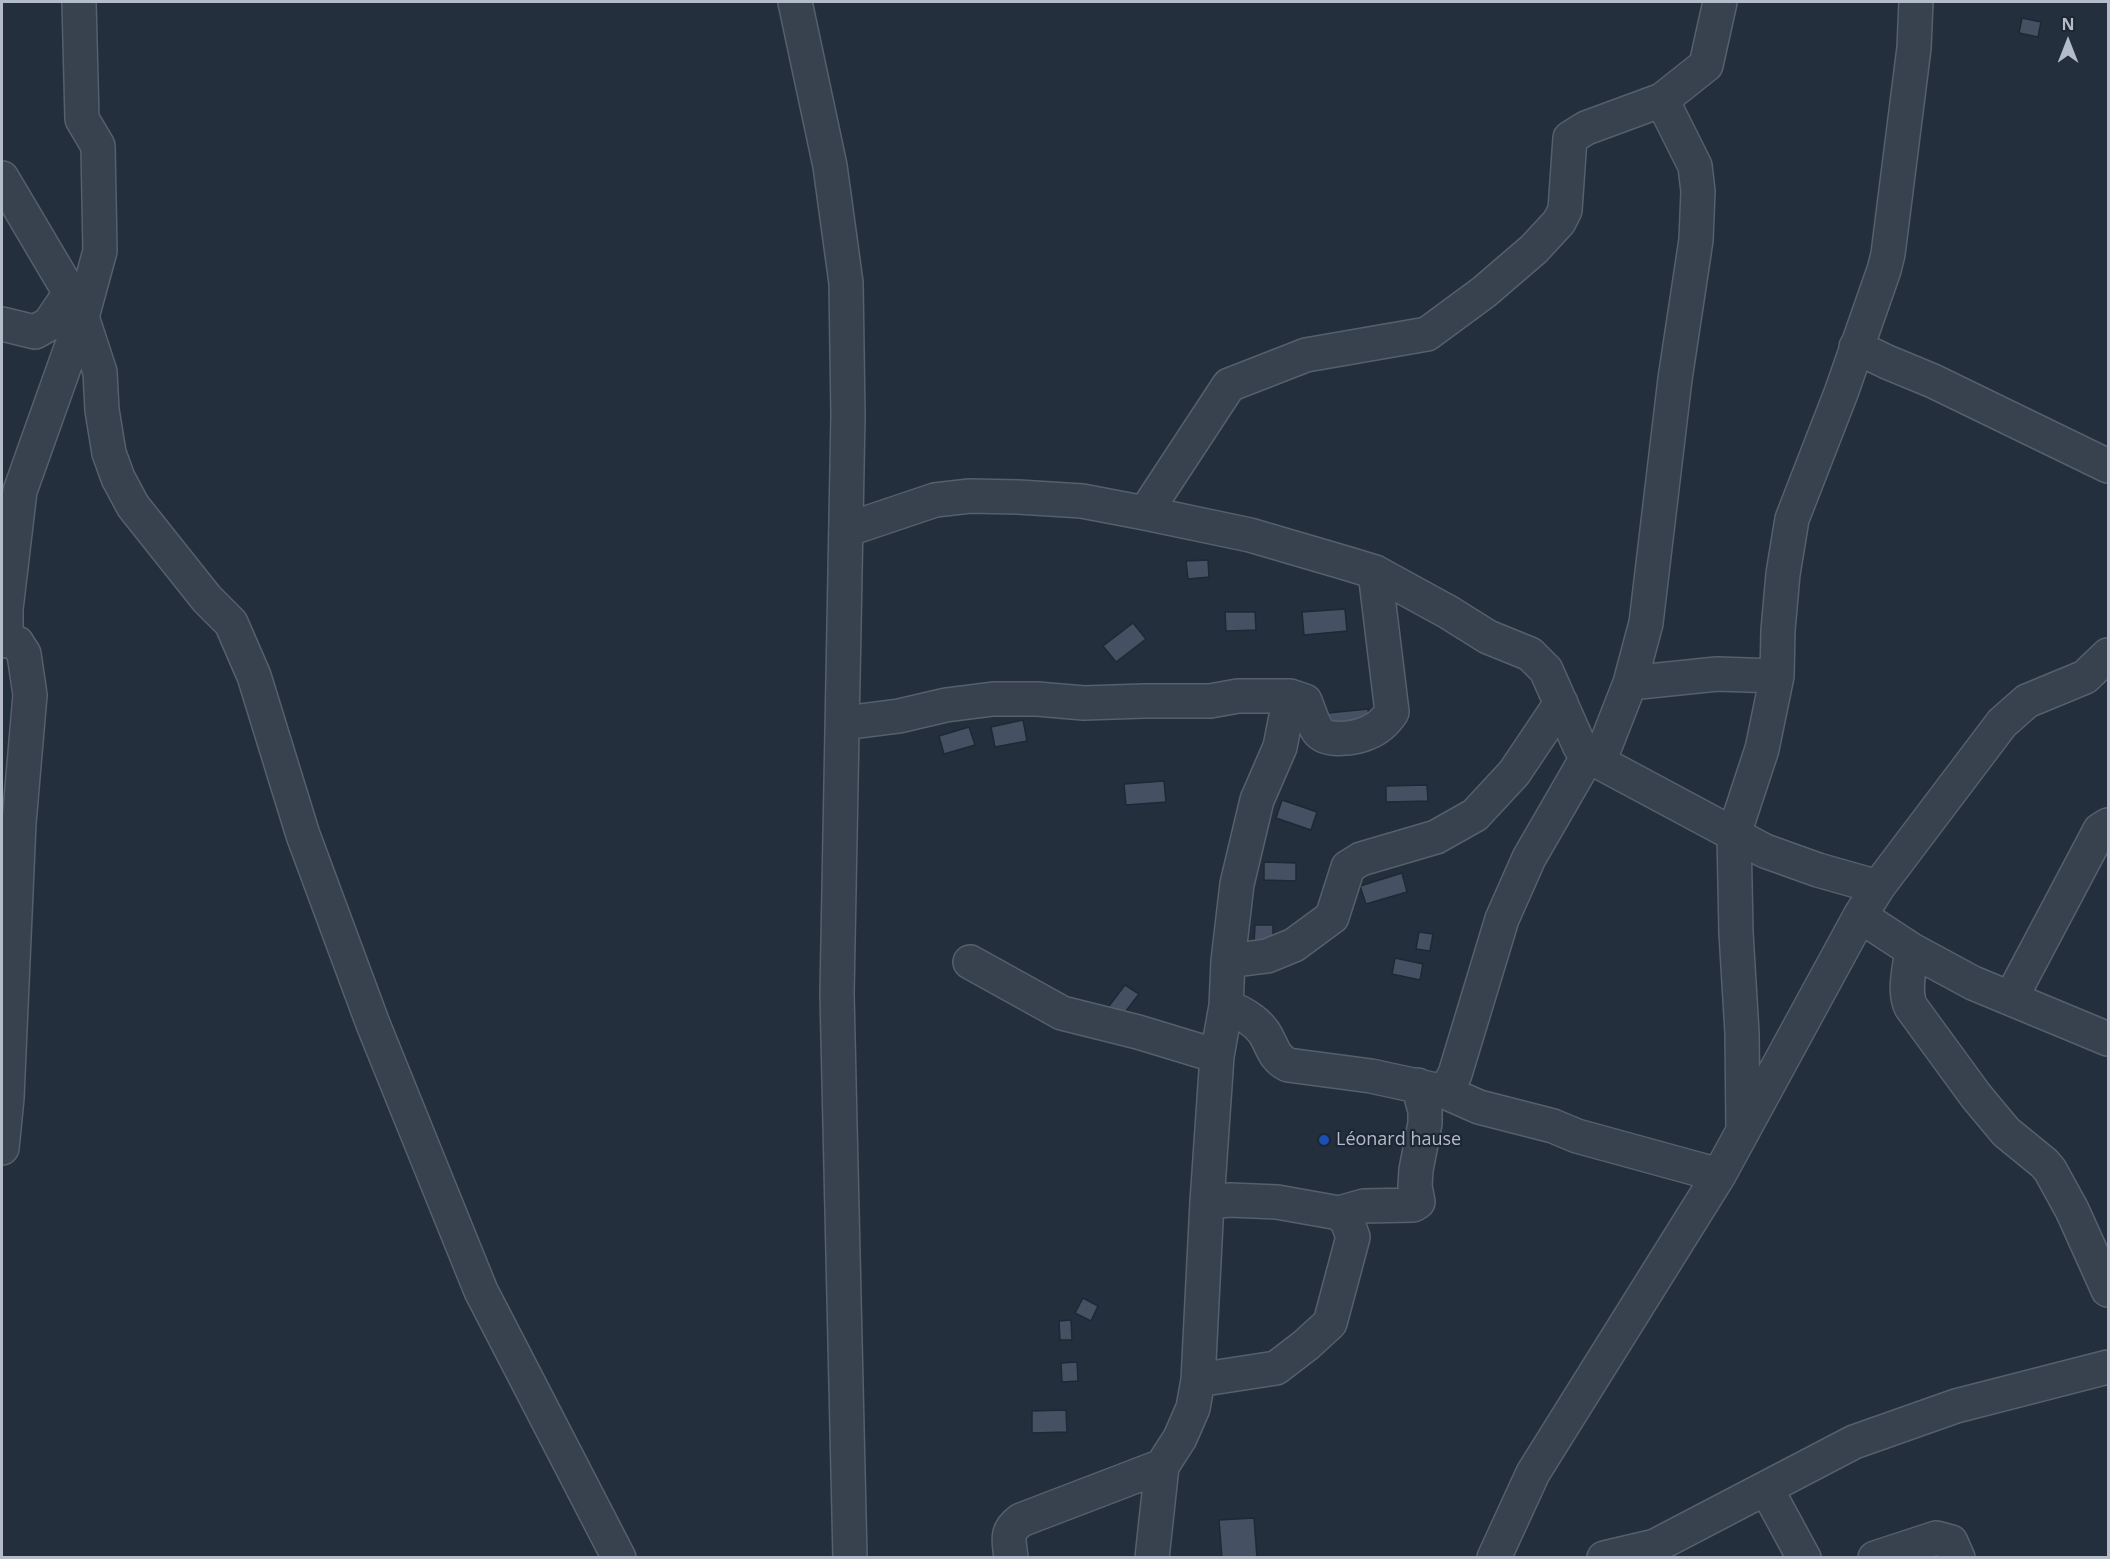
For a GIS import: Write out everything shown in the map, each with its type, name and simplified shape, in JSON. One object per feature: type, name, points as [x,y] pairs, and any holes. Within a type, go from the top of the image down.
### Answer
[{"type":"street","points":[[2,1148],[7,1098],[19,823],[30,695],[24,654],[4,625],[20,491],[76,305],[100,251],[98,146],[82,119],[79,2]]},
{"type":"street","points":[[795,2],[830,166],[846,283],[848,415],[844,723],[837,994],[850,1557]]},
{"type":"street","points":[[1145,513],[1229,385],[1306,355],[1426,334],[1484,292],[1534,249],[1559,222],[1565,210],[1570,138],[1586,128],[1662,100],[1706,65],[1720,2]]},
{"type":"street","points":[[1743,1130],[1742,1033],[1736,933],[1734,834],[1762,748],[1777,676],[1783,574],[1792,519],[1888,255],[1914,48],[1916,2]]},
{"type":"street","points":[[1207,1202],[1230,1200],[1278,1202],[1339,1213],[1364,1206],[1413,1205],[1418,1202],[1415,1186],[1416,1170],[1425,1123],[1425,1111],[1432,1088],[1455,1074],[1502,919],[1529,858],[1594,758],[1630,683],[1647,623],[1672,401],[1696,240],[1698,191],[1695,166],[1662,100]]},
{"type":"street","points":[[2,178],[76,305],[100,372],[102,410],[109,453],[118,478],[133,506],[207,599],[231,623],[254,676],[303,835],[369,1013],[481,1291],[619,1557]]},
{"type":"street","points":[[2,324],[35,332],[76,305]]},
{"type":"street","points":[[1856,347],[1933,381],[2109,466]]},
{"type":"street","points":[[846,530],[935,500],[970,496],[1082,501],[1250,535],[1376,572],[1488,637],[1530,654],[1545,670],[1580,747],[1594,758],[1766,851],[1818,870],[1878,887]]},
{"type":"street","points":[[844,723],[899,716],[946,705],[993,699],[1037,699],[1084,703],[1210,701],[1238,696],[1290,696],[1305,701],[1319,733],[1334,738],[1366,734],[1386,720],[1392,712],[1376,572]]},
{"type":"street","points":[[1494,1557],[1533,1473],[1719,1175],[1878,887],[2002,723],[2028,701],[2085,677],[2109,655]]},
{"type":"street","points":[[1630,683],[1717,674],[1777,676]]},
{"type":"street","points":[[1152,1557],[1162,1466],[1180,1438],[1193,1408],[1198,1380],[1217,1056],[1226,1006],[1228,961],[1237,884],[1257,800],[1280,747],[1290,696]]},
{"type":"street","points":[[1228,961],[1267,956],[1294,945],[1332,917],[1348,867],[1361,859],[1436,837],[1475,815],[1514,773],[1561,703]]},
{"type":"street","points":[[2011,998],[2100,831],[2109,825]]},
{"type":"street","points":[[1860,916],[1911,950],[1973,983],[2109,1039]]},
{"type":"street","points":[[1911,950],[1908,992],[1911,1007],[1976,1096],[2006,1132],[2044,1162],[2050,1170],[2072,1210],[2109,1290]]},
{"type":"street","points":[[970,962],[1062,1013],[1138,1032],[1217,1056]]},
{"type":"street","points":[[1226,1006],[1244,1015],[1262,1030],[1278,1060],[1288,1065],[1432,1088],[1479,1107],[1553,1126],[1577,1136],[1719,1175]]},
{"type":"street","points":[[1198,1380],[1276,1368],[1330,1323],[1353,1237],[1347,1221],[1339,1213]]},
{"type":"street","points":[[1604,1557],[1656,1546],[1854,1442],[1956,1406],[2109,1367]]},
{"type":"street","points":[[1011,1557],[1009,1536],[1011,1528],[1021,1520],[1162,1466]]},
{"type":"street","points":[[1766,1488],[1804,1557]]},
{"type":"street","points":[[1875,1557],[1936,1538],[1951,1542],[1958,1557]]},
{"type":"building","points":[[2022,18],[2041,22],[2038,37],[2019,33]]},
{"type":"building","points":[[1208,560],[1209,577],[1188,579],[1186,561]]},
{"type":"building","points":[[1345,609],[1347,631],[1304,635],[1302,612]]},
{"type":"building","points":[[1225,612],[1255,612],[1256,630],[1226,631]]},
{"type":"building","points":[[1133,623],[1146,639],[1116,662],[1103,646]]},
{"type":"building","points":[[1368,709],[1370,730],[1330,734],[1328,713]]},
{"type":"building","points":[[1023,720],[1027,741],[995,747],[991,727]]},
{"type":"building","points":[[969,727],[975,745],[944,754],[939,736]]},
{"type":"building","points":[[1164,781],[1166,802],[1126,805],[1124,784]]},
{"type":"building","points":[[1427,785],[1428,801],[1386,802],[1386,786]]},
{"type":"building","points":[[1282,800],[1317,812],[1311,830],[1276,818]]},
{"type":"building","points":[[1264,862],[1296,863],[1296,881],[1264,880]]},
{"type":"building","points":[[1402,873],[1407,892],[1366,904],[1360,886]]},
{"type":"building","points":[[1255,925],[1273,925],[1273,944],[1254,944]]},
{"type":"building","points":[[1419,932],[1433,934],[1430,951],[1416,949]]},
{"type":"building","points":[[1395,958],[1423,964],[1420,980],[1392,974]]},
{"type":"building","points":[[1125,985],[1139,994],[1119,1020],[1106,1010]]},
{"type":"building","points":[[1083,1298],[1098,1306],[1091,1321],[1075,1313]]},
{"type":"building","points":[[1071,1320],[1072,1340],[1060,1340],[1059,1321]]},
{"type":"building","points":[[1077,1362],[1078,1381],[1062,1382],[1061,1363]]},
{"type":"building","points":[[1066,1410],[1067,1432],[1032,1433],[1032,1411]]},
{"type":"building","points":[[1254,1518],[1257,1558],[1222,1558],[1219,1520]]},
{"type":"place","name":"Léonard hause","points":[[1324,1140]]}]
